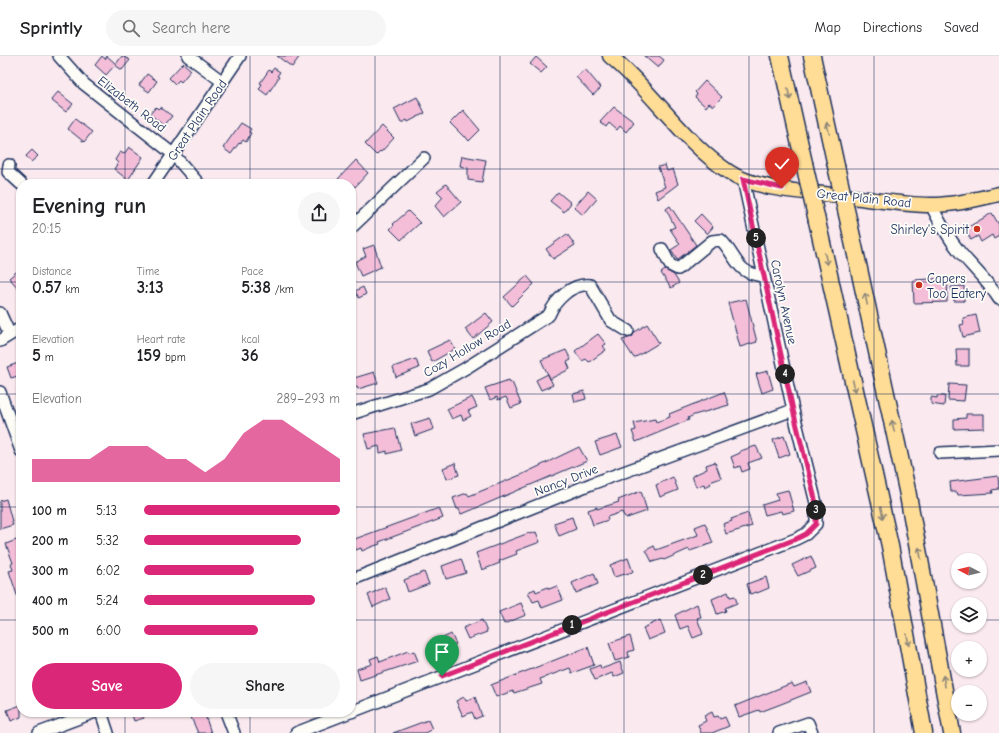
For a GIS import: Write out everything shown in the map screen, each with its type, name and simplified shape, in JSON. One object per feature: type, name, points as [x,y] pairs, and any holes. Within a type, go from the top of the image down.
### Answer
[{"type":"highway","points":[[780,56],[890,546],[924,733]]},
{"type":"highway","points":[[812,56],[908,490],[952,733]]},
{"type":"main road","name":"Great Plain Road","points":[[610,56],[643,87],[691,140],[711,159],[730,173],[743,179],[782,188],[931,205],[966,202],[999,194]]},
{"type":"street","name":"Elizabeth Road","points":[[59,56],[84,84],[173,154],[195,179]]},
{"type":"street","points":[[188,56],[223,82]]},
{"type":"street","name":"Great Plain Road","points":[[156,179],[240,56]]},
{"type":"street","points":[[356,223],[424,158]]},
{"type":"street","points":[[9,165],[8,172],[16,179]]},
{"type":"street","name":"Carolyn Avenue","points":[[356,710],[796,539],[806,534],[816,524],[816,503],[793,410],[743,179]]},
{"type":"street","points":[[931,205],[941,227],[958,250],[992,287],[999,299]]},
{"type":"street","points":[[662,249],[670,265],[678,269],[712,241],[721,240],[729,248],[740,267],[751,275],[764,276]]},
{"type":"street","name":"Cozy Hollow Road","points":[[356,412],[429,389],[466,368],[549,315],[553,306],[570,290],[583,284],[590,286],[611,320],[628,331]]},
{"type":"street","points":[[0,313],[10,335]]},
{"type":"street","points":[[0,341],[16,331]]},
{"type":"street","points":[[0,392],[16,437]]},
{"type":"street","name":"Nancy Drive","points":[[356,578],[591,484],[793,410]]},
{"type":"street","points":[[940,453],[999,450]]},
{"type":"street","points":[[39,733],[82,717]]},
{"type":"street","points":[[103,717],[108,733]]},
{"type":"street","points":[[228,717],[234,733]]},
{"type":"street","points":[[296,733],[337,717]]},
{"type":"street","points":[[779,733],[810,728]]},
{"type":"building","points":[[102,56],[105,59],[107,56],[116,64],[122,56],[130,60],[122,70],[115,65],[106,75],[95,65]]},
{"type":"building","points":[[277,56],[300,56],[292,67]]},
{"type":"building","points":[[644,56],[659,56],[664,60],[658,68]]},
{"type":"building","points":[[536,57],[547,67],[541,73],[530,64]]},
{"type":"building","points":[[183,63],[191,70],[181,82],[179,80],[175,84],[169,78]]},
{"type":"building","points":[[274,68],[280,72],[277,76],[279,77],[267,95],[259,89],[262,84],[260,83],[269,70],[271,72]]},
{"type":"building","points":[[585,69],[601,88],[593,95],[576,77]]},
{"type":"building","points":[[147,74],[157,81],[149,92],[139,85]]},
{"type":"building","points":[[705,81],[722,97],[713,106],[709,103],[706,107],[695,97],[697,94],[695,92]]},
{"type":"building","points":[[58,92],[73,104],[66,112],[51,100]]},
{"type":"building","points":[[417,97],[425,113],[408,122],[407,120],[401,123],[394,109]]},
{"type":"building","points":[[156,107],[158,109],[160,107],[172,116],[164,126],[150,114]]},
{"type":"building","points":[[614,107],[634,122],[626,132],[620,126],[617,130],[609,123],[606,127],[600,122]]},
{"type":"building","points":[[463,110],[480,130],[469,141],[450,123]]},
{"type":"building","points":[[75,119],[92,132],[84,142],[68,129]]},
{"type":"building","points":[[241,123],[251,129],[249,132],[251,133],[246,142],[243,140],[240,144],[239,143],[231,154],[223,148]]},
{"type":"building","points":[[382,126],[394,138],[381,152],[380,151],[376,155],[365,144]]},
{"type":"building","points":[[129,147],[143,157],[129,179],[114,169],[118,163],[115,160],[120,152],[124,154]]},
{"type":"building","points":[[32,150],[38,156],[31,162],[26,156]]},
{"type":"building","points":[[462,156],[486,160],[482,182],[468,180],[468,168],[460,166]]},
{"type":"building","points":[[356,160],[368,173],[356,186],[356,179],[338,179]]},
{"type":"building","points":[[665,165],[667,171],[673,169],[678,184],[658,199],[655,191],[665,187],[658,167]]},
{"type":"building","points":[[446,184],[461,202],[444,217],[435,206],[443,197],[437,191]]},
{"type":"building","points":[[588,191],[597,199],[583,215],[574,207]]},
{"type":"building","points":[[558,192],[571,203],[564,212],[550,201]]},
{"type":"building","points":[[670,206],[696,245],[677,260],[671,250],[680,244],[670,229],[675,227],[666,209]]},
{"type":"building","points":[[408,211],[420,223],[401,240],[390,229],[394,225],[393,224]]},
{"type":"building","points":[[992,213],[999,225],[999,236],[994,239],[992,235],[981,242],[978,236],[971,240],[965,229]]},
{"type":"building","points":[[701,214],[713,227],[707,234],[694,221]]},
{"type":"building","points":[[567,234],[575,245],[553,259],[546,249]]},
{"type":"building","points":[[374,245],[381,267],[361,276],[356,261],[366,256],[363,249]]},
{"type":"building","points":[[665,270],[674,275],[679,283],[671,288],[661,273]]},
{"type":"building","points":[[16,272],[16,286],[9,278]]},
{"type":"building","points":[[527,276],[534,284],[512,306],[504,297]]},
{"type":"building","points":[[948,278],[947,302],[914,303],[913,280]]},
{"type":"building","points":[[964,286],[964,301],[954,301],[951,287]]},
{"type":"building","points":[[363,287],[366,294],[359,298],[356,290]]},
{"type":"building","points":[[746,299],[757,342],[740,347],[728,303]]},
{"type":"building","points":[[486,313],[493,322],[473,339],[465,329]]},
{"type":"building","points":[[976,315],[980,333],[963,337],[960,325],[964,324],[963,318]]},
{"type":"building","points":[[647,324],[659,343],[634,358],[622,340],[632,337],[635,332]]},
{"type":"building","points":[[598,334],[606,344],[603,346],[606,350],[589,362],[586,359],[582,361],[575,351]]},
{"type":"building","points":[[450,340],[455,349],[432,362],[427,351]]},
{"type":"building","points":[[956,349],[969,349],[969,366],[957,366]]},
{"type":"building","points":[[566,350],[571,360],[567,362],[570,369],[550,379],[541,360]]},
{"type":"building","points":[[416,359],[419,368],[396,377],[393,367]]},
{"type":"building","points":[[16,364],[16,376],[11,378],[7,367]]},
{"type":"building","points":[[768,371],[773,389],[762,393],[756,374]]},
{"type":"building","points":[[374,372],[378,383],[358,389],[356,387],[356,377]]},
{"type":"building","points":[[548,374],[553,385],[541,390],[536,380]]},
{"type":"building","points":[[509,380],[510,383],[512,382],[521,404],[511,408],[506,397],[498,400],[497,397],[490,400],[485,388]]},
{"type":"building","points":[[949,384],[966,385],[964,401],[948,400]]},
{"type":"building","points":[[584,391],[586,399],[575,402],[573,394]]},
{"type":"building","points":[[724,392],[729,405],[694,415],[688,418],[689,420],[636,442],[632,431],[636,430],[634,423],[655,419],[656,422],[670,417],[669,414]]},
{"type":"building","points":[[937,396],[945,396],[944,406],[931,404],[931,397],[937,398]]},
{"type":"building","points":[[472,397],[477,407],[468,411],[471,416],[463,420],[461,415],[452,419],[447,409]]},
{"type":"building","points":[[966,414],[984,414],[984,428],[954,429],[954,419],[966,418]]},
{"type":"building","points":[[430,418],[434,429],[415,436],[411,424]]},
{"type":"building","points":[[395,428],[401,450],[387,454],[387,451],[380,453],[379,446],[368,449],[364,434]]},
{"type":"building","points":[[617,435],[622,447],[600,455],[595,442]]},
{"type":"building","points":[[784,436],[790,454],[779,458],[773,440]]},
{"type":"building","points":[[756,446],[762,458],[748,463],[750,469],[742,472],[740,466],[735,468],[731,457],[740,453],[740,451]]},
{"type":"building","points":[[579,447],[587,461],[467,512],[461,514],[459,509],[457,509],[453,498],[467,493],[469,496],[523,474]]},
{"type":"building","points":[[715,462],[721,478],[710,482],[711,484],[705,487],[704,484],[696,487],[692,476],[707,469],[706,465]]},
{"type":"building","points":[[455,463],[459,475],[447,479],[443,468]]},
{"type":"building","points":[[998,476],[999,489],[992,490],[993,493],[958,495],[957,492],[951,492],[950,482]]},
{"type":"building","points":[[673,477],[678,490],[660,497],[656,485]]},
{"type":"building","points":[[788,490],[794,511],[782,514],[781,511],[765,515],[762,505],[778,500],[776,493]]},
{"type":"building","points":[[641,491],[647,511],[627,518],[622,512],[607,517],[608,520],[593,525],[588,510],[597,507],[597,509],[619,502],[618,500]]},
{"type":"building","points":[[6,499],[13,525],[0,529],[0,501]]},
{"type":"building","points":[[439,508],[443,518],[379,542],[380,544],[362,551],[361,548],[356,550],[356,539]]},
{"type":"building","points":[[748,513],[752,526],[726,534],[723,524],[732,521],[731,519]]},
{"type":"building","points":[[572,517],[576,529],[559,536],[554,523]]},
{"type":"building","points":[[705,523],[713,543],[690,551],[689,549],[664,560],[652,562],[646,550],[654,546],[656,550],[698,535],[695,527]]},
{"type":"building","points":[[536,532],[540,542],[516,551],[517,554],[482,570],[476,553],[529,533]]},
{"type":"building","points":[[16,540],[16,592],[9,571],[13,570],[11,564],[13,563],[6,544]]},
{"type":"building","points":[[811,556],[816,568],[798,576],[792,565]]},
{"type":"building","points":[[628,558],[633,572],[614,577],[610,565]]},
{"type":"building","points":[[461,559],[466,573],[446,579],[442,566]]},
{"type":"building","points":[[424,572],[429,584],[408,592],[404,580]]},
{"type":"building","points":[[594,573],[598,584],[576,593],[572,583]]},
{"type":"building","points":[[766,577],[769,588],[750,594],[747,584]]},
{"type":"building","points":[[557,586],[563,600],[542,608],[539,600],[533,602],[528,592],[535,589],[536,592],[548,587],[549,589]]},
{"type":"building","points":[[385,587],[390,599],[373,607],[368,595]]},
{"type":"building","points":[[728,592],[730,597],[735,596],[737,603],[725,608],[726,611],[717,614],[712,599]]},
{"type":"building","points":[[521,603],[526,615],[504,624],[499,612]]},
{"type":"building","points":[[697,604],[701,617],[697,618],[703,634],[693,638],[688,626],[680,629],[675,615]]},
{"type":"building","points":[[482,620],[487,632],[468,639],[463,628]]},
{"type":"building","points":[[660,620],[665,633],[648,640],[643,628]]},
{"type":"building","points":[[451,634],[456,644],[434,655],[429,645]]},
{"type":"building","points":[[630,636],[634,650],[628,652],[629,657],[615,661],[609,643]]},
{"type":"building","points":[[588,647],[594,665],[572,673],[570,668],[540,679],[542,684],[496,697],[491,685]]},
{"type":"building","points":[[408,651],[409,653],[414,651],[418,661],[360,680],[357,669],[372,664],[370,659],[378,656],[380,662]]},
{"type":"building","points":[[620,662],[624,673],[614,677],[612,673],[595,680],[590,669],[600,665],[601,669]]},
{"type":"building","points":[[807,682],[811,692],[760,712],[759,710],[739,717],[735,706],[792,683],[794,687]]},
{"type":"building","points":[[464,697],[466,701],[475,697],[482,716],[475,719],[472,712],[463,716],[456,701]]},
{"type":"building","points":[[16,707],[16,717],[21,717],[11,721],[7,710]]},
{"type":"building","points":[[712,712],[714,717],[718,716],[720,719],[725,717],[729,726],[712,733],[701,733],[698,725],[706,721],[704,716]]},
{"type":"building","points":[[133,717],[144,717],[144,718],[134,721]]},
{"type":"building","points":[[191,717],[206,717],[211,733],[198,733]]},
{"type":"building","points":[[428,720],[432,729],[425,733],[393,733]]},
{"type":"place","name":"Shirley's Spirit","points":[[977,229]]},
{"type":"place","name":"Capers Too Eatery","points":[[919,285]]},
{"type":"route","points":[[442,676],[796,539],[806,534],[816,524],[816,503],[793,410],[743,179],[763,185],[782,188]]}]
